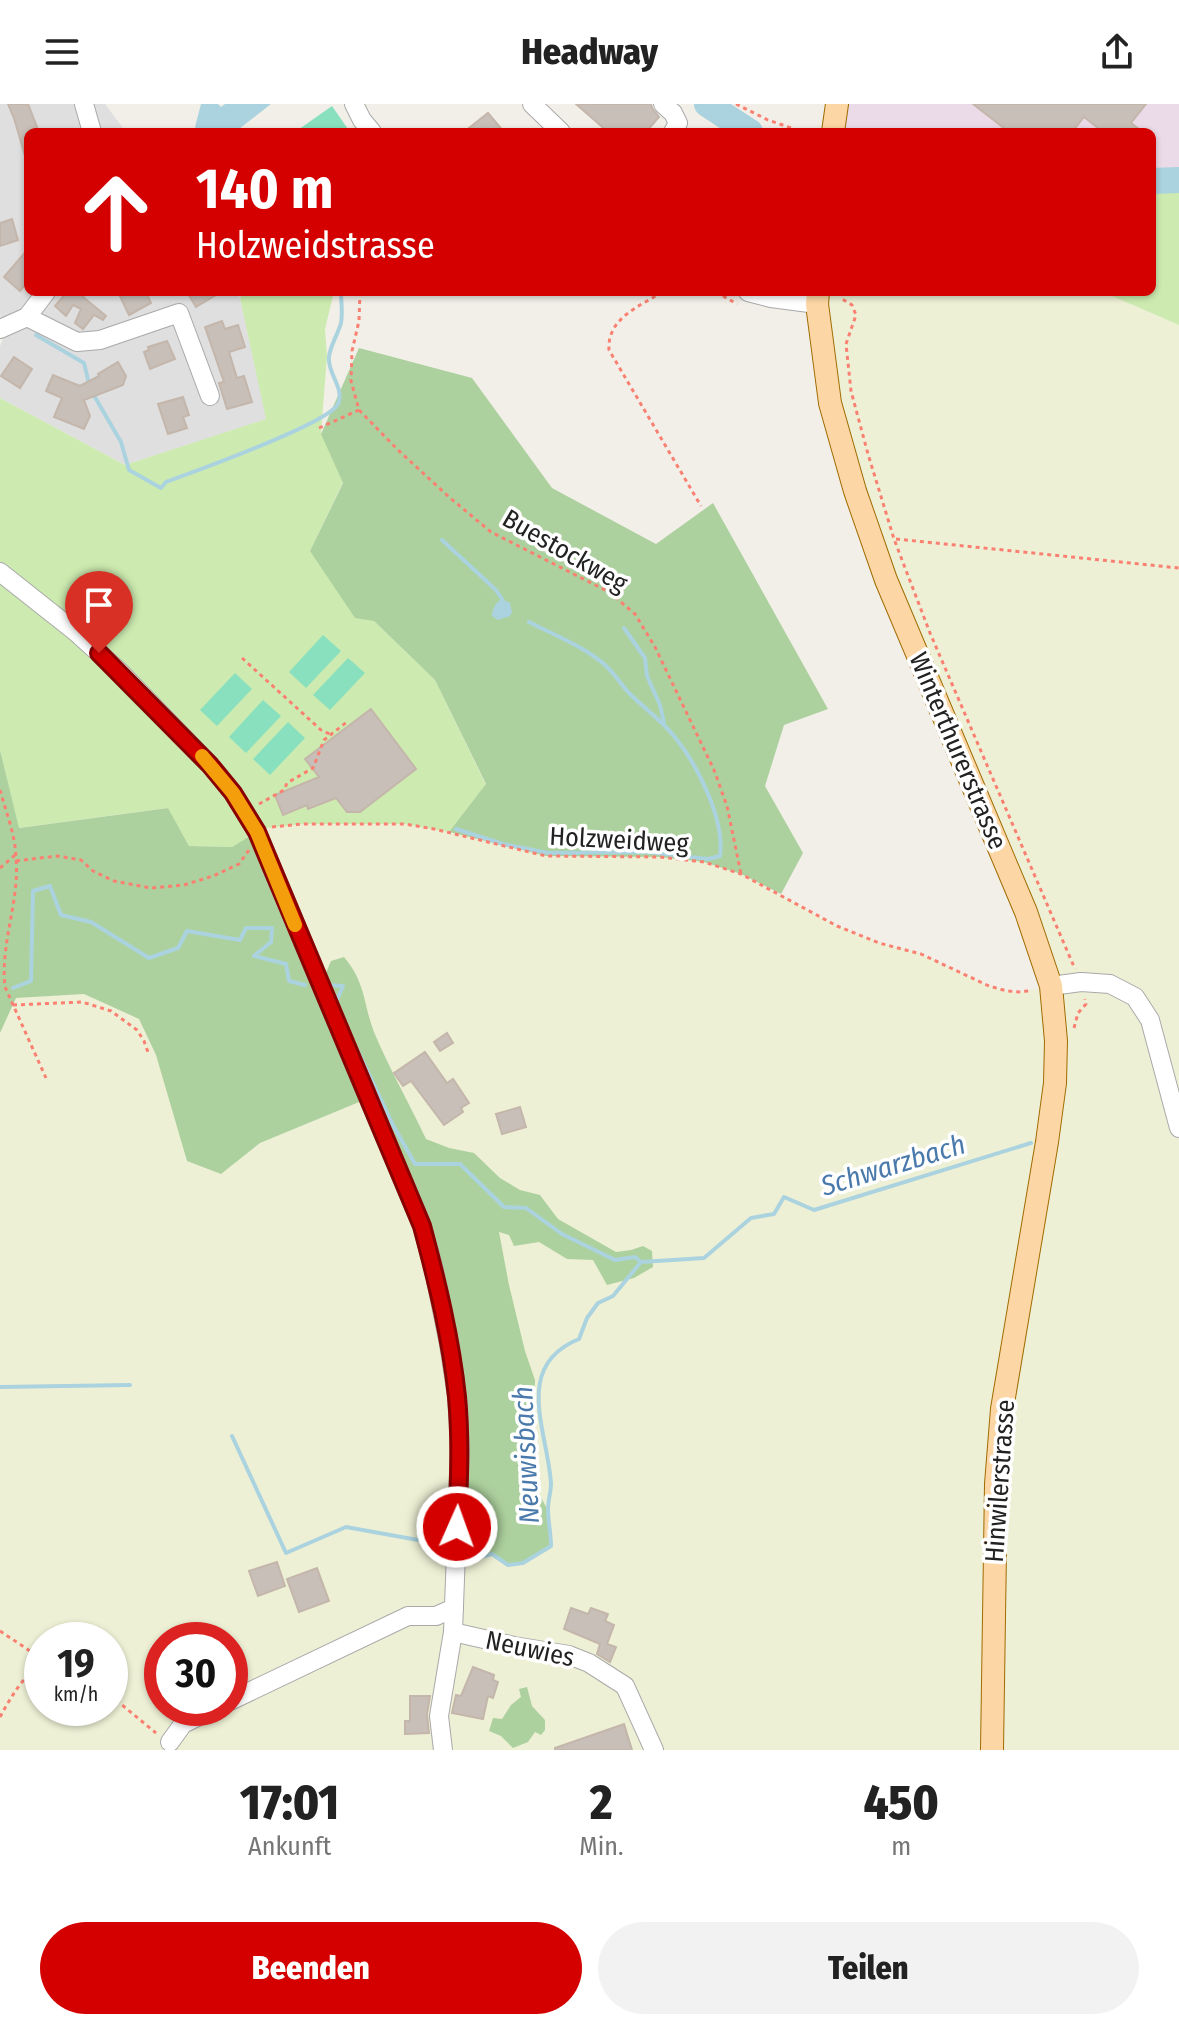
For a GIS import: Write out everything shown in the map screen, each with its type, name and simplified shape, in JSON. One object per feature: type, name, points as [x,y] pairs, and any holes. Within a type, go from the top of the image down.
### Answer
[{"type":"main road","points":[[834,128],[837,104]]},
{"type":"main road","name":"Winterthurerstrasse","points":[[818,298],[830,403],[855,491],[886,580],[1026,912],[1051,986],[1056,1041],[1055,1083],[1035,1214]]},
{"type":"main road","name":"Hinwilerstrasse","points":[[992,1750],[996,1484],[1002,1409],[1035,1214]]},
{"type":"street","points":[[84,104],[91,128]]},
{"type":"street","points":[[354,104],[369,128]]},
{"type":"street","points":[[532,104],[557,128]]},
{"type":"street","points":[[663,104],[673,113],[678,123],[675,128]]},
{"type":"street","points":[[0,329],[27,317],[43,296]]},
{"type":"street","points":[[763,296],[818,298]]},
{"type":"street","points":[[27,317],[77,342],[100,340],[179,313],[210,396]]},
{"type":"street","points":[[0,572],[77,633],[121,673],[210,765],[246,813],[259,836],[422,1226],[449,1344],[457,1396],[460,1447],[453,1632],[439,1716],[443,1750]]},
{"type":"street","points":[[1051,986],[1081,982],[1110,984],[1135,997],[1150,1020],[1179,1128]]},
{"type":"street","points":[[248,1692],[408,1616],[436,1616],[454,1608]]},
{"type":"street","name":"Neuwies","points":[[453,1632],[569,1655],[589,1663],[625,1686],[654,1750]]},
{"type":"street","points":[[170,1742],[182,1726]]},
{"type":"path","points":[[736,104],[791,128]]},
{"type":"path","name":"Buestockweg","points":[[360,296],[351,381],[359,410],[428,478],[491,532],[609,592],[635,614],[655,647],[714,770],[727,806],[741,874]]},
{"type":"path","points":[[656,296],[613,326],[609,350],[701,506]]},
{"type":"path","points":[[842,296],[852,305],[856,315],[846,344],[851,391],[894,539],[930,633],[1081,982],[1086,1004],[1078,1013],[1073,1028],[1074,1037]]},
{"type":"path","points":[[319,428],[359,410]]},
{"type":"path","points":[[894,539],[1179,568]]},
{"type":"path","points":[[242,658],[321,730],[332,735]]},
{"type":"path","points":[[246,813],[313,768],[324,740],[348,721]]},
{"type":"path","points":[[0,790],[16,855],[3,972],[5,987],[46,1078]]},
{"type":"path","name":"Holzweidweg","points":[[259,836],[278,825],[405,824],[546,856],[660,857],[704,862],[741,874],[837,926],[879,943],[921,954],[989,986],[1021,992],[1051,986]]},
{"type":"path","points":[[16,861],[60,857],[84,861],[93,871],[117,882],[151,888],[180,886],[239,864],[259,836]]},
{"type":"path","points":[[0,868],[16,855]]},
{"type":"path","points":[[0,935],[8,928]]},
{"type":"path","points":[[13,1005],[82,1002],[111,1011],[137,1030],[148,1052]]},
{"type":"path","points":[[0,1631],[24,1648]]},
{"type":"path","points":[[0,1717],[24,1681]]},
{"type":"path","points":[[128,1710],[170,1742]]},
{"type":"shaded area","points":[[0,104],[105,104],[123,128],[24,128],[24,296],[239,296],[267,419],[125,465],[0,398],[0,346],[4,337],[0,313]]},
{"type":"shaded area","points":[[837,104],[1179,104],[1179,168],[1156,168],[1156,128],[834,128]]},
{"type":"green space","points":[[332,106],[347,128],[301,128]]},
{"type":"green space","points":[[1156,168],[1179,168],[1179,325],[1112,296],[1156,296]]},
{"type":"green space","points":[[333,296],[325,329],[327,356],[321,433],[343,482],[310,551],[374,621],[435,680],[486,785],[449,832],[405,824],[302,824],[267,828],[232,847],[189,846],[167,808],[18,828],[0,750],[0,398],[125,465],[266,419],[240,298]]},
{"type":"green space","points":[[819,296],[1112,296],[1179,325],[1179,1750],[0,1750],[0,1033],[15,998],[84,994],[139,1019],[221,1174],[260,1143],[363,1100],[257,832],[278,825],[405,824],[546,856],[660,857],[704,862],[741,874],[837,926],[879,943],[921,954],[989,986],[1021,992],[1051,986],[855,491]]},
{"type":"green space","points":[[359,348],[472,378],[552,488],[656,544],[713,503],[828,709],[784,725],[765,786],[803,853],[781,894],[741,874],[704,862],[660,857],[546,856],[449,832],[486,784],[435,680],[374,621],[355,618],[310,551],[343,483],[321,434]]},
{"type":"green space","points":[[323,635],[341,651],[306,688],[289,672]]},
{"type":"green space","points":[[348,658],[365,673],[330,710],[313,695]]},
{"type":"green space","points":[[235,673],[252,689],[217,726],[200,710]]},
{"type":"green space","points":[[263,700],[281,716],[246,753],[229,737]]},
{"type":"green space","points":[[288,722],[305,738],[270,775],[253,759]]},
{"type":"green space","points":[[0,750],[19,828],[168,808],[189,846],[232,847],[257,832],[364,1100],[260,1143],[221,1174],[187,1161],[156,1055],[139,1019],[84,994],[16,998],[0,1033]]},
{"type":"green space","points":[[344,957],[363,993],[374,1032],[386,1059],[426,1139],[474,1153],[500,1178],[520,1190],[540,1195],[558,1219],[616,1252],[643,1246],[652,1251],[653,1267],[634,1278],[607,1285],[593,1260],[567,1259],[539,1242],[514,1246],[509,1235],[499,1232],[525,1351],[535,1380],[528,1434],[537,1489],[548,1511],[551,1527],[551,1546],[523,1563],[508,1565],[492,1554],[465,1558],[460,1447],[434,1270],[322,982],[331,961]]},
{"type":"green space","points":[[527,1687],[532,1706],[545,1720],[545,1730],[541,1735],[535,1732],[528,1742],[513,1748],[501,1736],[489,1731],[493,1718],[502,1719],[521,1697],[519,1689]]},
{"type":"water","points":[[201,104],[218,104],[221,107],[225,104],[271,104],[240,128],[195,127]]},
{"type":"water","points":[[502,599],[510,603],[512,612],[510,616],[498,620],[492,613]]},
{"type":"building","points":[[8,104],[28,104],[37,128],[24,128],[24,153]]},
{"type":"building","points":[[576,104],[651,104],[659,117],[649,128],[603,128]]},
{"type":"building","points":[[973,104],[1146,104],[1131,123],[1138,128],[1098,128],[1084,117],[1075,128],[1004,128]]},
{"type":"building","points":[[488,113],[501,128],[469,128]]},
{"type":"building","points":[[12,219],[18,240],[0,246],[0,223]]},
{"type":"building","points":[[24,254],[24,286],[20,291],[4,277]]},
{"type":"building","points":[[64,296],[84,296],[106,316],[103,320],[94,315],[83,329],[75,323],[81,309],[73,305],[66,316],[55,306]]},
{"type":"building","points":[[120,296],[148,296],[151,303],[129,315]]},
{"type":"building","points":[[189,296],[214,296],[196,307]]},
{"type":"building","points":[[222,321],[225,329],[238,325],[245,347],[229,352],[237,378],[244,376],[252,402],[227,409],[219,383],[224,382],[205,327]]},
{"type":"building","points":[[167,341],[175,359],[150,369],[144,352],[149,350],[148,347]]},
{"type":"building","points":[[14,357],[32,369],[20,388],[1,376]]},
{"type":"building","points":[[118,362],[126,376],[123,385],[84,400],[90,416],[84,429],[54,417],[62,398],[46,391],[53,375],[80,386]]},
{"type":"building","points":[[183,397],[189,415],[183,417],[187,428],[168,434],[158,404]]},
{"type":"building","points":[[371,709],[416,769],[360,812],[347,812],[336,798],[283,815],[275,795],[319,777],[305,759]]},
{"type":"building","points":[[447,1033],[453,1043],[440,1051],[434,1042]]},
{"type":"building","points":[[425,1052],[447,1083],[453,1079],[469,1103],[461,1108],[463,1112],[444,1125],[411,1081],[403,1086],[394,1073]]},
{"type":"building","points":[[520,1107],[526,1127],[502,1134],[496,1114]]},
{"type":"building","points":[[277,1562],[285,1586],[258,1596],[249,1571]]},
{"type":"building","points":[[317,1568],[329,1601],[299,1612],[287,1579]]},
{"type":"building","points":[[571,1608],[588,1614],[591,1608],[608,1614],[605,1621],[614,1625],[607,1644],[616,1647],[610,1662],[597,1654],[600,1644],[564,1629]]},
{"type":"building","points":[[473,1667],[494,1675],[493,1680],[498,1682],[493,1698],[488,1696],[483,1719],[452,1713],[456,1695],[461,1696]]},
{"type":"building","points":[[410,1696],[430,1696],[427,1714],[429,1733],[405,1734],[405,1721],[410,1721]]},
{"type":"building","points":[[624,1724],[632,1750],[555,1750],[555,1748]]},
{"type":"waterway","points":[[707,104],[744,128]]},
{"type":"waterway","points":[[1156,181],[1179,180]]},
{"type":"waterway","points":[[92,392],[121,442],[129,470],[161,488],[166,482],[286,435],[329,413],[338,404],[339,392],[329,357],[341,323],[341,296]]},
{"type":"waterway","points":[[36,335],[84,363],[89,384]]},
{"type":"waterway","points":[[442,540],[502,599]]},
{"type":"waterway","points":[[456,829],[503,844],[548,853],[648,852],[708,859],[720,856],[718,826],[708,793],[692,761],[674,736],[596,658],[529,622]]},
{"type":"waterway","points":[[624,628],[645,658],[647,676],[664,723]]},
{"type":"waterway","name":"Schwarzbach","points":[[13,988],[31,981],[33,891],[50,886],[61,915],[91,922],[149,958],[178,948],[187,931],[240,940],[246,928],[272,928],[271,942],[254,956],[286,964],[289,981],[305,985]]},
{"type":"waterway","name":"Schwarzbach","points":[[327,985],[343,986],[336,1002]]},
{"type":"waterway","name":"Schwarzbach","points":[[357,1049],[415,1164],[460,1164],[504,1207],[526,1208],[562,1234],[615,1260],[635,1257],[641,1262],[704,1258],[751,1218],[774,1214],[784,1197],[814,1210],[1031,1143]]},
{"type":"waterway","name":"Neuwisbach","points":[[465,1558],[492,1554],[508,1565],[523,1563],[551,1546],[548,1509],[551,1484],[541,1422],[540,1383],[546,1366],[558,1351],[579,1339],[587,1318],[598,1303],[613,1296],[641,1262]]},
{"type":"waterway","name":"Neuwisbach","points":[[0,1387],[130,1385]]},
{"type":"waterway","name":"Neuwisbach","points":[[232,1436],[286,1553],[346,1527],[418,1540],[423,1538],[430,1543],[441,1540],[449,1550]]},
{"type":"slow traffic","points":[[202,756],[233,793],[257,832],[295,925]]},
{"type":"route","points":[[99,653],[210,765],[233,793],[257,832],[422,1226],[434,1270],[457,1396],[460,1447],[457,1527]]}]
